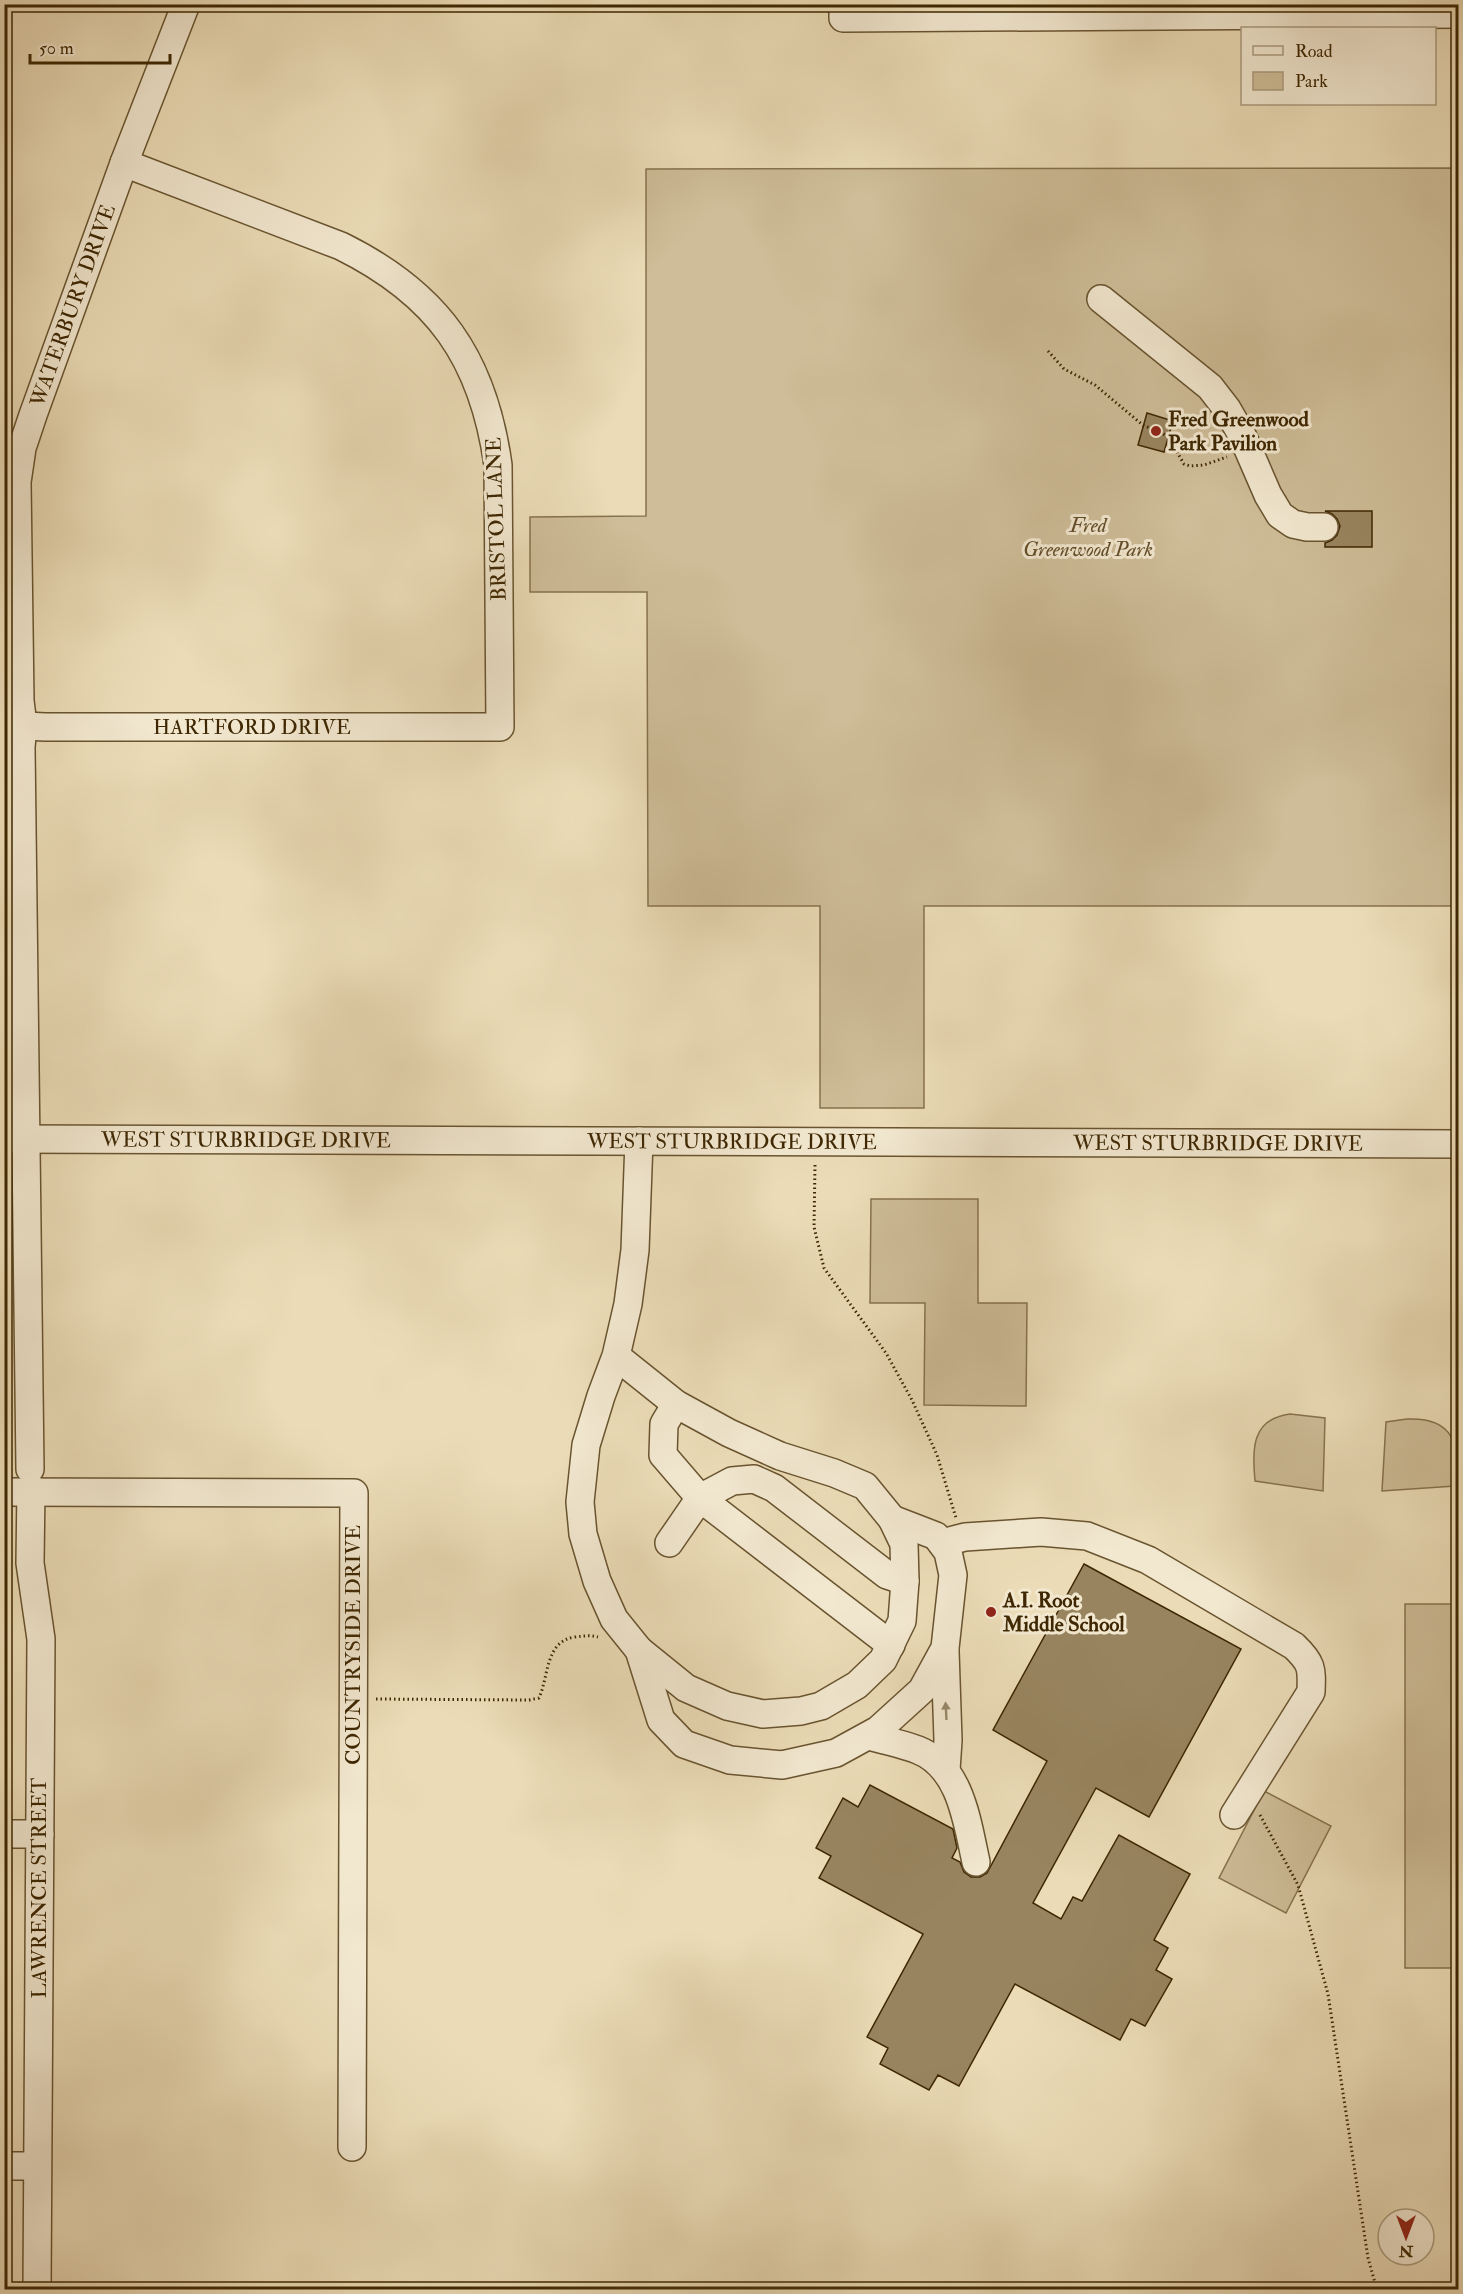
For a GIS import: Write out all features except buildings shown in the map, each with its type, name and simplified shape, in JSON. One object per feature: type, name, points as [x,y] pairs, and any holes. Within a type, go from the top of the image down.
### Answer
[{"type":"street","name":"WATERBURY DRIVE","points":[[14,725],[20,701],[17,482],[22,448],[124,163],[186,4]]},
{"type":"street","points":[[843,11],[1169,10],[1458,14]]},
{"type":"street","name":"BRISTOL LANE","points":[[124,163],[341,246],[373,262],[411,290],[451,333],[469,363],[483,396],[493,430],[498,465],[500,727]]},
{"type":"street","points":[[1101,299],[1210,387],[1227,410],[1248,448],[1268,495],[1280,515],[1293,524],[1324,527]]},
{"type":"street","name":"HARTFORD DRIVE","points":[[14,725],[45,727],[500,727]]},
{"type":"street","name":"LAWRENCE STREET","points":[[14,725],[16,1139],[24,1485],[30,1563],[41,1639],[37,2289]]},
{"type":"street","name":"WEST STURBRIDGE DRIVE","points":[[16,1139],[1458,1144]]},
{"type":"street","points":[[616,1356],[676,1404],[729,1433],[780,1456],[834,1473],[865,1486],[892,1520],[904,1544],[905,1581],[902,1621],[883,1660],[857,1685],[821,1706],[763,1714],[727,1706],[686,1688],[639,1650],[614,1619],[597,1581],[583,1534],[580,1502],[586,1445],[616,1356],[628,1304],[635,1250],[639,1141]]},
{"type":"street","points":[[676,1404],[664,1425],[663,1455],[700,1498],[891,1645]]},
{"type":"street","points":[[669,1543],[700,1498],[732,1481],[754,1479],[774,1488],[887,1575],[905,1581]]},
{"type":"street","name":"COUNTRYSIDE DRIVE","points":[[24,1485],[354,1493],[352,2147]]},
{"type":"street","points":[[892,1520],[953,1540],[1041,1532],[1087,1536],[1148,1560],[1294,1646],[1308,1660],[1312,1671],[1311,1692],[1241,1803]]},
{"type":"street","points":[[946,1770],[948,1740],[945,1648],[953,1575],[948,1551],[953,1540]]},
{"type":"street","points":[[639,1650],[661,1720],[684,1744],[730,1760],[782,1765],[836,1753],[878,1730],[922,1690],[945,1648]]},
{"type":"street","points":[[868,1736],[920,1751],[946,1770],[962,1800],[976,1862]]},
{"type":"street","points":[[4,1834],[40,1834]]},
{"type":"street","points":[[4,2166],[37,2166]]},
{"type":"path","points":[[1048,351],[1064,369],[1095,385],[1144,426],[1168,437],[1184,464],[1196,466],[1213,463],[1248,448]]},
{"type":"path","points":[[816,1142],[814,1227],[824,1268],[886,1353],[912,1400],[937,1455],[953,1512],[953,1540]]},
{"type":"path","points":[[353,1699],[529,1700],[539,1698],[545,1685],[549,1662],[555,1647],[570,1638],[590,1635],[605,1639]]},
{"type":"path","points":[[1241,1803],[1298,1884],[1325,1983],[1368,2258],[1377,2289]]},
{"type":"green space","name":"Fred Greenwood Park","points":[[1458,168],[1458,906],[924,906],[924,1108],[820,1108],[820,906],[648,906],[647,592],[530,592],[530,517],[646,516],[646,169]]},
{"type":"green space","points":[[871,1199],[978,1199],[978,1303],[1027,1303],[1026,1406],[924,1405],[925,1303],[870,1303]]},
{"type":"green space","points":[[1290,1414],[1325,1418],[1323,1491],[1255,1481],[1254,1447],[1261,1429],[1277,1417]]},
{"type":"green space","points":[[1407,1419],[1435,1423],[1451,1436],[1456,1458],[1455,1486],[1382,1491],[1386,1422]]},
{"type":"green space","points":[[1405,1604],[1458,1604],[1458,1968],[1405,1968]]},
{"type":"green space","points":[[1264,1791],[1331,1826],[1286,1913],[1219,1878]]},
{"type":"place","name":"Fred Greenwood Park Pavilion","points":[[1156,431]]},
{"type":"place","name":"A.I. Root Middle School","points":[[991,1612]]}]
